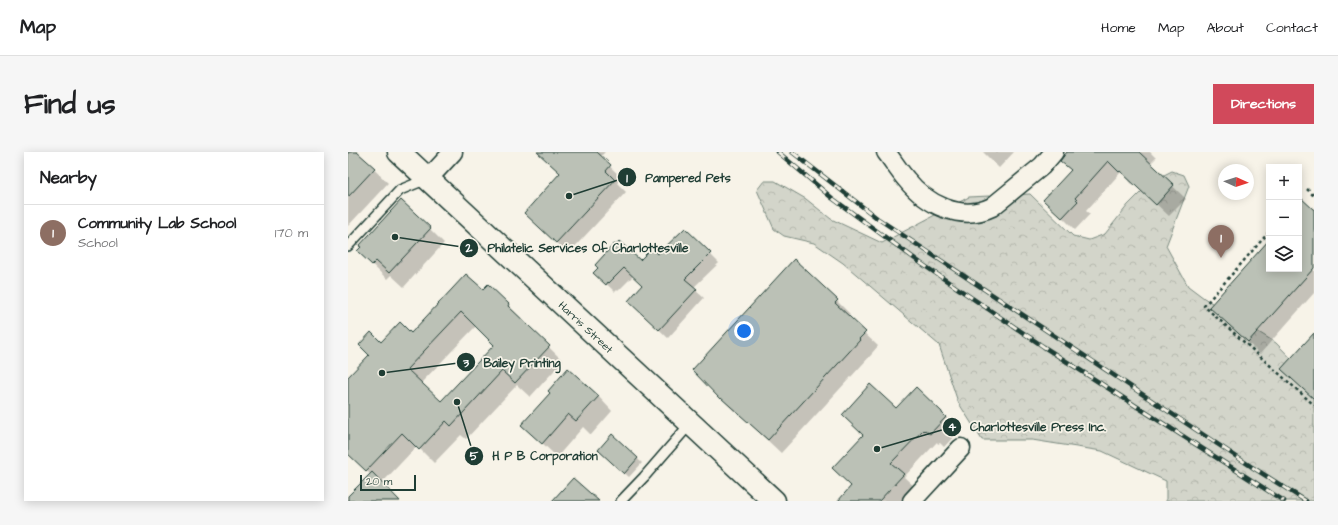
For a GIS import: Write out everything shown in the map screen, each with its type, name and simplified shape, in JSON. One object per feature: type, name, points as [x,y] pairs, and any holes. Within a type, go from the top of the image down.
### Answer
[{"type":"street","name":"Harris Street","points":[[399,152],[690,424],[766,499]]},
{"type":"street","points":[[428,179],[453,152]]},
{"type":"street","points":[[886,152],[907,180],[923,196],[942,207],[959,213],[970,214],[984,211],[992,207],[1042,166],[1054,152]]},
{"type":"street","points":[[912,501],[961,448]]},
{"type":"lane","points":[[348,246],[400,190],[428,179]]},
{"type":"lane","points":[[621,501],[690,424]]},
{"type":"path","points":[[1307,189],[1314,196]]},
{"type":"path","points":[[1266,235],[1204,306],[1314,405]]},
{"type":"green space","points":[[1172,171],[1184,175],[1189,186],[1166,246],[1188,286],[1204,298],[1276,343],[1314,382],[1314,501],[1166,501],[1166,481],[1102,451],[1032,440],[982,440],[958,402],[939,345],[843,263],[814,243],[784,236],[774,229],[757,190],[764,181],[775,181],[806,199],[831,219],[882,243],[969,197],[1030,194],[1073,236],[1089,240],[1105,234],[1128,205],[1152,181]]},
{"type":"building","points":[[348,152],[357,152],[375,168],[348,197]]},
{"type":"building","points":[[537,152],[597,152],[611,165],[606,171],[615,180],[556,243],[524,213],[560,173]]},
{"type":"building","points":[[1067,152],[1139,152],[1174,185],[1156,205],[1108,161],[1075,198],[1078,201],[1062,218],[1043,200],[1071,170],[1060,161]]},
{"type":"building","points":[[1302,199],[1314,210],[1314,268],[1248,342],[1209,307],[1266,243],[1266,272],[1302,272]]},
{"type":"building","points":[[401,200],[431,228],[389,273],[376,261],[372,265],[357,251],[361,247],[359,246]]},
{"type":"building","points":[[685,228],[711,253],[685,279],[697,289],[659,330],[628,301],[642,285],[624,268],[606,285],[593,273],[598,268],[595,265],[614,244],[616,245],[619,241],[640,260],[652,248],[658,254]]},
{"type":"building","points":[[794,259],[838,300],[835,303],[866,332],[768,440],[721,398],[720,399],[692,370]]},
{"type":"building","points":[[466,274],[483,289],[488,284],[509,304],[508,306],[550,346],[515,383],[502,371],[451,426],[446,421],[419,450],[402,433],[366,471],[348,454],[348,377],[369,355],[359,345],[371,332],[381,342],[400,322],[411,333]],"holes":[[[461,312],[494,345],[441,401],[407,369]]]},
{"type":"building","points":[[1314,333],[1314,399],[1281,369]]},
{"type":"building","points":[[568,368],[599,396],[576,421],[568,414],[542,444],[521,425],[550,393],[548,391]]},
{"type":"building","points":[[870,384],[896,408],[916,387],[946,417],[930,434],[923,430],[891,463],[904,474],[879,501],[838,501],[851,486],[832,468],[863,435],[842,415]]},
{"type":"building","points":[[612,434],[638,458],[624,474],[598,450]]},
{"type":"building","points":[[372,472],[400,501],[348,501],[348,496]]},
{"type":"building","points":[[573,478],[599,501],[552,501]]},
{"type":"railway","points":[[778,152],[832,198],[922,264],[1044,347],[1284,501]]},
{"type":"railway","points":[[792,152],[877,218],[1252,467],[1306,501]]},
{"type":"place","name":"Pampered Pets","points":[[569,196]]},
{"type":"place","name":"Philatelic Services Of Charlottesville","points":[[395,237]]},
{"type":"place","name":"Community Lab School","points":[[1221,258]]},
{"type":"place","name":"Bailey Printing","points":[[382,373]]},
{"type":"place","name":"H P B Corporation","points":[[457,402]]},
{"type":"place","name":"Charlottesville Press Inc.","points":[[877,449]]}]
